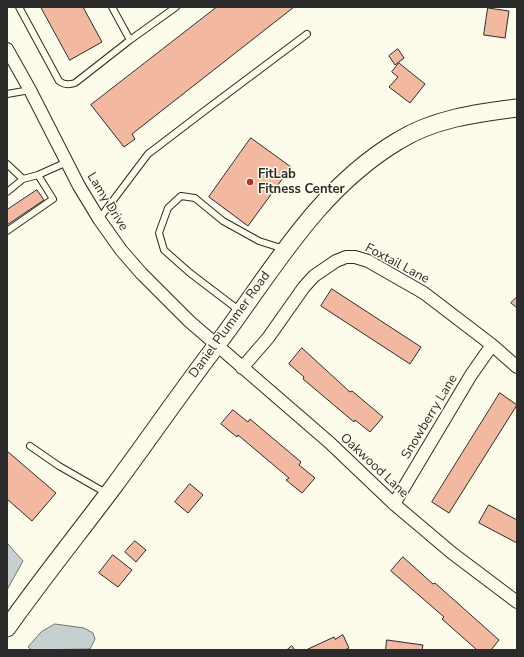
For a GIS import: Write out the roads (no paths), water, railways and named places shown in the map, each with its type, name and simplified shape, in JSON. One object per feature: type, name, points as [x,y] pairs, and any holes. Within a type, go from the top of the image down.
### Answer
[{"type":"street","name":"Lamy Drive","points":[[7,49],[30,90],[79,186],[99,220],[121,250],[147,279],[189,321],[217,344]]},
{"type":"street","name":"Daniel Plummer Road","points":[[7,628],[108,494],[286,249],[322,204],[343,183],[372,158],[409,134],[438,123],[467,116],[517,108]]},
{"type":"street","name":"Foxtail Lane","points":[[242,368],[268,338],[304,287],[314,276],[325,266],[346,257],[355,257],[368,261],[424,293],[517,366]]},
{"type":"street","name":"Oakwood Lane","points":[[217,344],[242,368],[330,443],[394,504],[458,558],[517,602]]},
{"type":"street","name":"Snowberry Lane","points":[[394,504],[472,375],[492,345]]},
{"type":"lane","points":[[19,7],[59,81],[62,83],[71,84],[176,7]]},
{"type":"lane","points":[[112,7],[130,40]]},
{"type":"lane","points":[[99,220],[148,154],[307,34]]},
{"type":"lane","points":[[8,93],[30,90]]},
{"type":"lane","points":[[7,192],[23,179],[67,162]]},
{"type":"lane","points":[[7,164],[23,179]]},
{"type":"lane","points":[[7,230],[52,199],[38,174]]},
{"type":"lane","points":[[241,312],[190,273],[164,250],[158,233],[168,208],[181,196],[194,198],[228,224],[259,241],[286,249]]},
{"type":"lane","points":[[30,446],[59,466],[108,494]]},
{"type":"place","name":"FitLab Fitness Center","points":[[250,182]]}]
